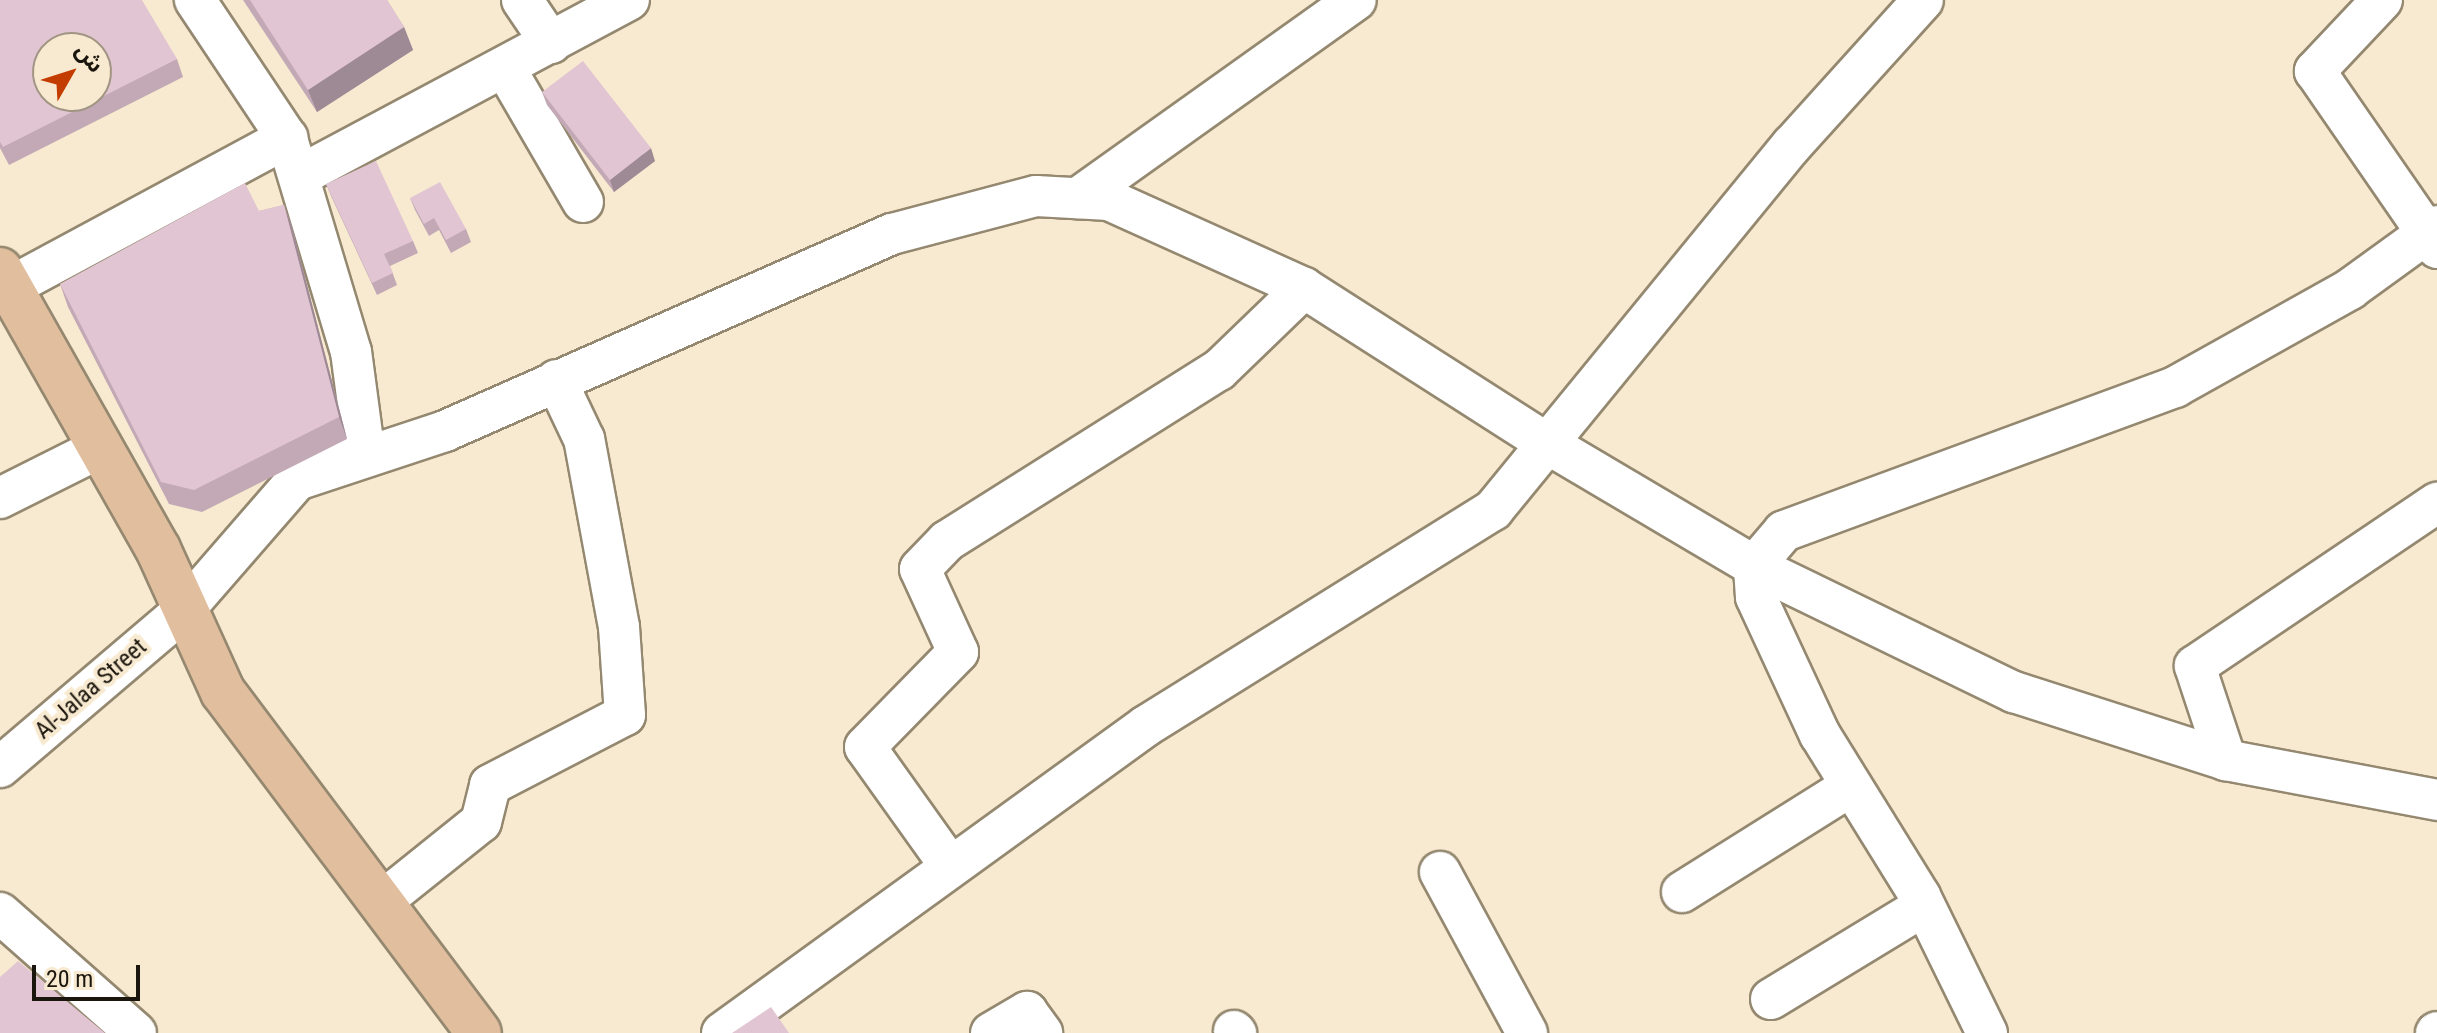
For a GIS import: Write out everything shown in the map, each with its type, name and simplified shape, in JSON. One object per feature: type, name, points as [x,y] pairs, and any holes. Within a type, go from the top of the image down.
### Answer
[{"type":"main road","points":[[5,279],[158,549],[183,611],[223,692],[479,1033]]},
{"type":"street","points":[[195,0],[287,138],[351,352],[362,434],[345,454],[297,480]]},
{"type":"street","points":[[522,0],[551,43]]},
{"type":"street","points":[[299,176],[629,0]]},
{"type":"street","points":[[1078,198],[1356,0]]},
{"type":"street","points":[[722,1033],[1146,726],[1493,510],[1792,145],[1923,0]]},
{"type":"street","points":[[1987,1033],[1924,906],[1820,735],[1756,597],[1754,566],[1784,531],[2175,387],[2350,289],[2433,235],[2315,71],[2382,0]]},
{"type":"street","points":[[505,68],[583,202]]},
{"type":"street","points":[[5,279],[287,138]]},
{"type":"street","points":[[297,480],[445,431],[892,234],[1036,196],[1109,200],[1304,288],[1548,444],[1754,566],[2014,692],[2226,760],[2437,800]]},
{"type":"street","points":[[950,866],[865,747],[958,652],[920,569],[947,541],[1219,370],[1304,288]]},
{"type":"street","points":[[381,902],[481,822],[490,785],[625,715],[619,627],[584,439],[556,380]]},
{"type":"street","points":[[0,498],[100,448]]},
{"type":"street","name":"Al-Jalaa Street","points":[[0,767],[183,611],[297,480]]},
{"type":"street","points":[[2226,760],[2195,666],[2437,503]]},
{"type":"street","points":[[1682,892],[1851,786]]},
{"type":"street","points":[[1440,872],[1527,1033]]},
{"type":"street","points":[[1771,999],[1924,906]]},
{"type":"street","points":[[0,913],[136,1033]]},
{"type":"street","points":[[991,1033],[1027,1012],[1042,1033]]},
{"type":"building","points":[[0,0],[142,0],[177,59],[112,92],[112,32],[32,32],[32,112],[72,112],[3,147],[0,142]]},
{"type":"building","points":[[250,0],[387,0],[404,27],[308,90]]},
{"type":"building","points":[[583,61],[651,148],[610,180],[542,92]]},
{"type":"building","points":[[376,161],[413,241],[384,254],[393,273],[372,283],[326,184]]},
{"type":"building","points":[[440,182],[466,229],[446,240],[434,218],[424,224],[410,198]]},
{"type":"building","points":[[245,183],[259,211],[284,205],[339,417],[194,490],[161,482],[60,284]]},
{"type":"building","points":[[18,961],[105,1033],[0,1033],[0,977]]},
{"type":"building","points":[[771,1007],[789,1033],[732,1033]]}]
